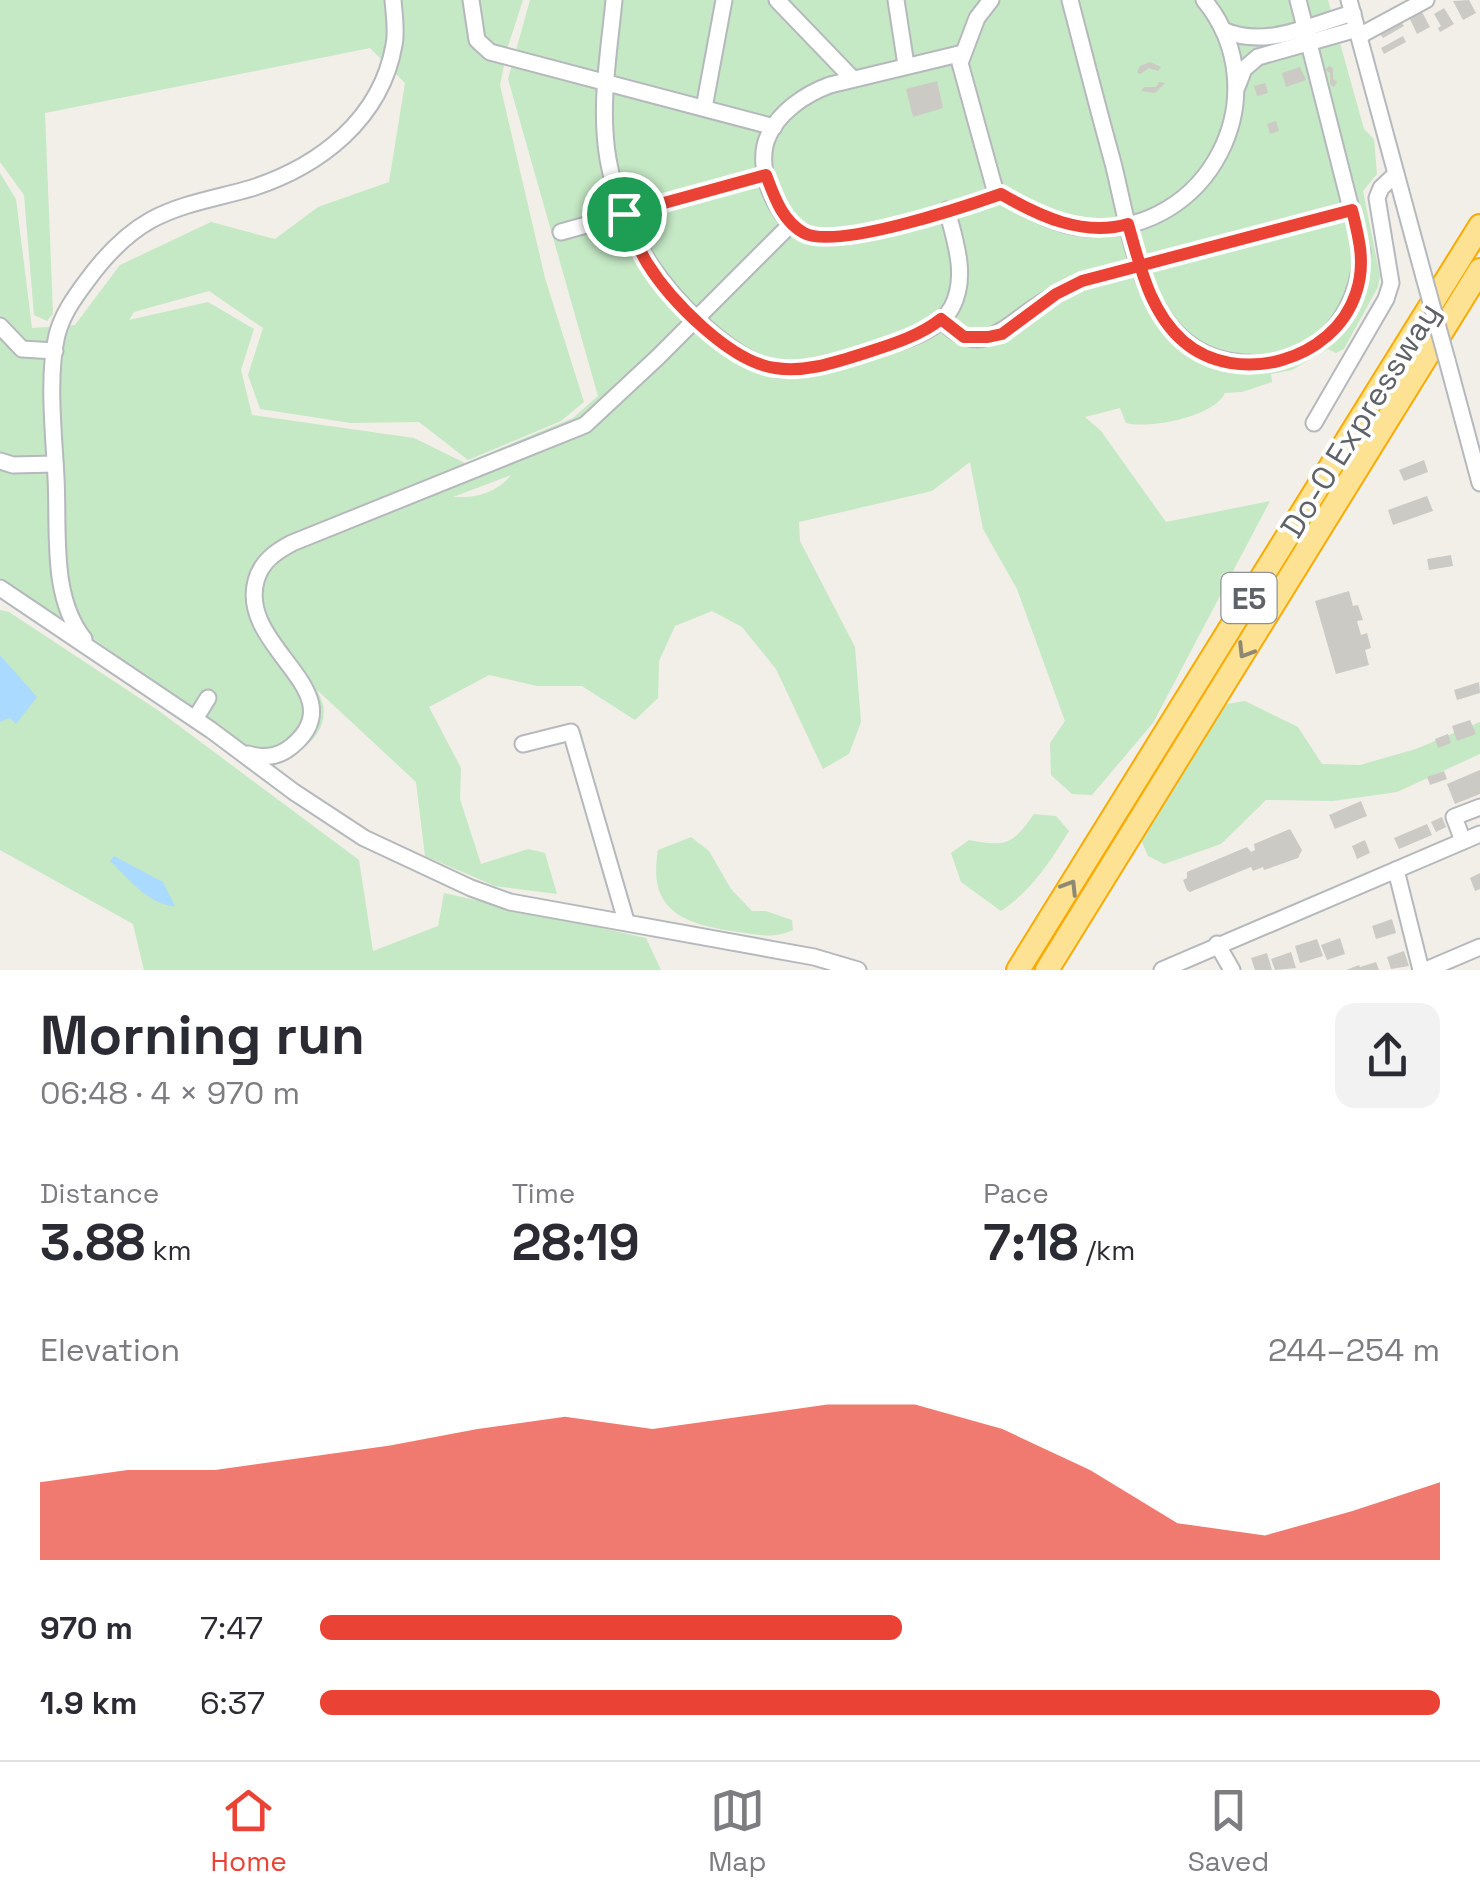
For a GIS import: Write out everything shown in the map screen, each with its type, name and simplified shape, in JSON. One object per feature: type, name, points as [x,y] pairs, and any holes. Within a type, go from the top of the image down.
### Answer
[{"type":"highway","name":"Do-O Expressway","points":[[1018,970],[1480,226]]},
{"type":"highway","name":"Do-O Expressway","points":[[1047,970],[1480,270]]},
{"type":"street","points":[[92,650],[73,626],[63,596],[55,464],[55,351],[69,305],[104,258],[127,235],[177,208],[274,180],[338,144],[362,117],[384,76],[394,44],[393,0]]},
{"type":"street","points":[[472,0],[476,40],[490,52],[774,127]]},
{"type":"street","points":[[614,0],[604,124],[609,161],[624,214],[647,263],[696,320],[746,358],[772,368],[792,369],[833,362],[890,345],[941,319],[952,307],[960,263],[947,210]]},
{"type":"street","points":[[704,108],[724,0]]},
{"type":"street","points":[[777,0],[853,79]]},
{"type":"street","points":[[896,0],[906,66]]},
{"type":"street","points":[[1070,0],[1128,224],[1154,302],[1183,340],[1200,353],[1271,365],[1316,346],[1348,309],[1356,294],[1362,252],[1298,0]]},
{"type":"street","points":[[988,2],[977,18],[960,63],[994,190],[1051,220],[1086,228],[1128,224],[1156,215],[1186,196],[1210,170],[1228,138],[1236,72],[1223,30],[1204,0]]},
{"type":"street","points":[[1236,90],[1252,60],[1307,35],[1426,0]]},
{"type":"street","points":[[1355,20],[1480,483]]},
{"type":"street","points":[[1223,30],[1252,40],[1307,35]]},
{"type":"street","points":[[963,53],[853,79],[810,94],[789,109],[774,127],[764,152],[766,175],[775,200],[792,224],[808,235],[860,234],[1001,194]]},
{"type":"street","points":[[1314,423],[1386,299],[1391,282],[1377,198],[1381,188],[1396,174]]},
{"type":"street","points":[[561,232],[766,175]]},
{"type":"street","points":[[941,319],[964,337],[1002,334],[1056,294],[1082,281],[1352,210]]},
{"type":"street","points":[[239,751],[258,757],[286,751],[310,722],[308,691],[261,628],[254,611],[258,576],[268,558],[292,544],[585,425],[792,224]]},
{"type":"street","points":[[0,326],[22,350],[55,351]]},
{"type":"street","points":[[0,461],[13,465],[55,464]]},
{"type":"street","points":[[40,494],[57,494]]},
{"type":"street","points":[[0,588],[364,838],[453,880],[510,902],[814,957],[858,970]]},
{"type":"street","points":[[194,719],[208,698]]},
{"type":"street","points":[[523,744],[572,732],[626,921]]},
{"type":"street","points":[[1463,841],[1454,817],[1480,806]]},
{"type":"street","points":[[1162,970],[1480,834]]},
{"type":"street","points":[[1396,870],[1423,970],[1480,947]]},
{"type":"street","points":[[1217,944],[1232,970]]},
{"type":"green space","points":[[0,0],[523,0],[500,85],[545,278],[584,402],[561,421],[468,460],[419,422],[351,423],[260,409],[248,375],[263,328],[209,291],[134,312],[129,320],[208,302],[254,329],[241,370],[252,415],[414,438],[465,463],[573,418],[598,396],[508,79],[530,0],[1328,0],[1364,129],[1374,139],[1377,174],[1363,191],[1380,276],[1378,287],[1344,349],[1336,353],[1328,349],[1292,370],[1271,374],[1272,382],[1225,393],[1208,409],[1180,419],[1126,423],[1120,408],[1085,417],[1101,431],[1166,522],[1270,501],[1153,723],[1092,795],[1072,794],[1051,775],[1050,743],[1065,721],[1017,589],[983,529],[970,462],[932,491],[799,522],[800,541],[855,647],[861,722],[849,754],[823,769],[776,669],[742,627],[712,611],[675,626],[659,661],[658,698],[635,720],[582,686],[537,686],[489,675],[429,707],[461,768],[460,799],[481,864],[528,849],[545,853],[557,894],[495,886],[425,856],[416,782],[317,690],[323,705],[321,727],[299,751],[269,765],[98,642],[0,578],[0,173],[16,199],[32,328],[75,325],[120,265],[211,222],[275,239],[318,207],[389,182],[405,83],[370,48],[45,113],[53,314],[47,321],[34,315],[24,195],[0,162]],"holes":[[[511,475],[485,493],[453,497]]]},
{"type":"green space","points":[[0,610],[9,612],[159,711],[359,860],[373,951],[438,926],[444,893],[646,938],[661,970],[144,970],[133,924],[0,850]]},
{"type":"green space","points":[[1245,701],[1298,727],[1322,764],[1360,765],[1416,749],[1480,722],[1480,754],[1397,792],[1333,801],[1266,800],[1221,844],[1164,864],[1148,856],[1141,840],[1218,714],[1227,704]]},
{"type":"green space","points":[[1034,814],[1056,816],[1069,831],[1031,885],[1001,911],[961,882],[951,853],[969,840],[1000,843],[1014,838]]},
{"type":"green space","points":[[691,837],[709,851],[731,889],[752,911],[766,911],[792,920],[793,930],[773,935],[738,932],[702,925],[674,912],[659,888],[658,850]]},
{"type":"water","points":[[0,655],[37,697],[16,724],[10,718],[0,722]]},
{"type":"water","points":[[114,856],[163,882],[175,906],[140,890],[110,861]]},
{"type":"building","points":[[1469,0],[1476,13],[1463,20],[1453,1]]},
{"type":"building","points":[[1444,8],[1454,24],[1440,32],[1434,14]]},
{"type":"building","points":[[1422,12],[1430,27],[1417,34],[1410,19]]},
{"type":"building","points":[[1401,22],[1404,26],[1383,38],[1380,34]]},
{"type":"building","points":[[1403,36],[1406,42],[1384,54],[1381,48]]},
{"type":"building","points":[[1150,62],[1161,67],[1158,71],[1149,68],[1137,72],[1140,66]]},
{"type":"building","points":[[1329,66],[1337,82],[1334,87],[1330,84],[1330,73],[1325,70]]},
{"type":"building","points":[[1300,67],[1306,80],[1286,87],[1282,73]]},
{"type":"building","points":[[937,81],[943,108],[913,117],[906,89]]},
{"type":"building","points":[[1159,82],[1165,83],[1155,93],[1141,91],[1144,87],[1156,87]]},
{"type":"building","points":[[1265,83],[1268,93],[1257,96],[1254,86]]},
{"type":"building","points":[[1276,121],[1279,131],[1270,134],[1267,124]]},
{"type":"building","points":[[1424,460],[1428,472],[1404,481],[1399,470]]},
{"type":"building","points":[[1427,496],[1433,511],[1393,525],[1388,510]]},
{"type":"building","points":[[1451,555],[1453,566],[1429,570],[1427,559]]},
{"type":"building","points":[[1349,591],[1363,620],[1357,621],[1361,635],[1367,633],[1371,648],[1365,650],[1369,665],[1336,674],[1315,601]]},
{"type":"building","points":[[1479,682],[1480,693],[1457,700],[1454,690]]},
{"type":"building","points":[[1470,720],[1476,734],[1457,741],[1452,726]]},
{"type":"building","points":[[1448,734],[1451,743],[1438,748],[1435,739]]},
{"type":"building","points":[[1480,770],[1480,794],[1455,804],[1447,784]]},
{"type":"building","points":[[1444,771],[1447,779],[1430,785],[1427,777]]},
{"type":"building","points":[[1361,801],[1367,816],[1335,829],[1329,815]]},
{"type":"building","points":[[1442,817],[1446,827],[1436,832],[1431,822]]},
{"type":"building","points":[[1427,824],[1432,835],[1399,849],[1394,838]]},
{"type":"building","points":[[1290,829],[1302,850],[1298,858],[1264,870],[1263,867],[1253,871],[1251,867],[1187,890],[1183,880],[1187,872],[1247,847],[1251,852],[1255,850],[1254,844]]},
{"type":"building","points":[[1365,840],[1370,853],[1357,859],[1352,846]]},
{"type":"building","points":[[1480,873],[1480,889],[1475,891],[1470,878]]},
{"type":"building","points":[[1392,919],[1396,933],[1376,939],[1372,926]]},
{"type":"building","points":[[1340,938],[1345,954],[1327,960],[1321,945]]},
{"type":"building","points":[[1317,939],[1323,956],[1300,963],[1295,946]]},
{"type":"building","points":[[1404,951],[1409,966],[1391,969],[1387,957]]},
{"type":"building","points":[[1291,952],[1296,968],[1275,970],[1271,959]]},
{"type":"building","points":[[1267,953],[1272,970],[1255,970],[1251,958]]},
{"type":"building","points":[[1376,962],[1379,970],[1346,970],[1359,965]]},
{"type":"route","points":[[624,214],[647,263],[681,305],[746,358],[772,368],[821,366],[900,341],[941,319],[964,337],[1002,334],[1030,310],[1082,281],[1106,276],[1140,265],[1352,210],[1362,265],[1356,294],[1334,327],[1316,346],[1271,365],[1218,359],[1200,353],[1183,340],[1154,302],[1140,265],[1128,224],[1086,228],[1051,220],[1001,194],[860,234],[821,238],[792,224],[775,200],[766,175],[624,214]]}]
